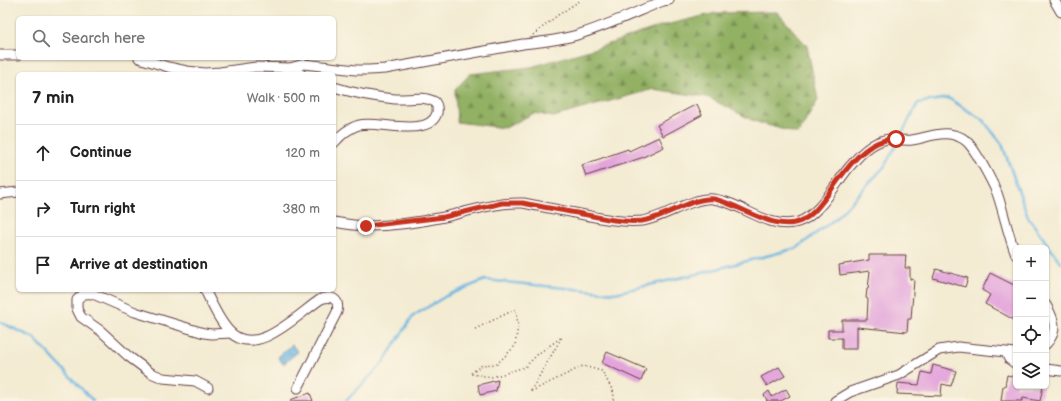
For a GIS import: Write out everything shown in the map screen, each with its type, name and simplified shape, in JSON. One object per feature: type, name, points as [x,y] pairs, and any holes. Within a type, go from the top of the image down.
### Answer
[{"type":"street","points":[[220,72],[256,67],[290,68],[304,64],[356,70],[385,68],[578,35],[663,1],[669,0]]},
{"type":"street","points":[[1054,0],[1061,12]]},
{"type":"street","points":[[0,55],[16,55]]},
{"type":"street","points":[[145,60],[168,67],[196,72]]},
{"type":"street","points":[[290,68],[297,72]]},
{"type":"street","points":[[336,87],[381,97],[430,99],[436,104],[438,110],[436,117],[426,124],[411,127],[366,124],[359,125],[345,132],[336,141]]},
{"type":"street","points":[[336,222],[366,226],[403,222],[444,217],[512,202],[598,218],[641,221],[653,219],[698,201],[713,199],[784,225],[800,222],[809,216],[851,165],[867,149],[888,139],[900,140],[946,134],[959,136],[972,146],[991,179],[1013,245]]},
{"type":"street","points":[[0,194],[16,192]]},
{"type":"street","points":[[206,292],[231,333],[245,340],[260,340],[278,330],[321,299],[330,296],[334,298],[337,305],[337,312],[298,388]]},
{"type":"street","points":[[208,388],[195,382],[162,378],[151,373],[128,356],[101,331],[82,317],[77,309],[77,300],[82,294],[93,294],[135,312],[204,333],[231,333]]},
{"type":"street","points":[[1049,310],[1057,334],[1049,341]]},
{"type":"street","points":[[834,401],[850,392],[899,376],[940,350],[958,347],[1013,353]]},
{"type":"street","points":[[1006,352],[1009,359],[1013,362]]},
{"type":"street","points":[[1049,369],[1061,371]]},
{"type":"path","points":[[523,44],[541,28],[582,0]]},
{"type":"path","points":[[475,329],[516,309],[518,326],[515,346],[497,364],[482,365],[470,374],[493,376],[525,367],[539,353],[562,337],[530,392],[584,366],[602,371],[614,393],[613,401]]},
{"type":"green space","points":[[777,12],[807,46],[818,100],[798,134],[754,121],[707,97],[653,89],[553,117],[534,113],[505,128],[457,122],[455,90],[470,74],[531,67],[600,47],[661,26],[716,13]]},
{"type":"water","points":[[292,345],[298,352],[283,364],[278,357]]},
{"type":"building","points":[[697,104],[702,115],[663,136],[657,125]]},
{"type":"building","points":[[659,137],[664,147],[641,158],[586,176],[582,165],[628,149],[629,151]]},
{"type":"building","points":[[869,255],[906,255],[905,268],[910,268],[910,279],[914,280],[911,319],[908,319],[907,332],[857,327],[857,349],[842,349],[842,338],[828,338],[828,330],[842,330],[842,320],[867,320],[868,299],[866,298],[870,271],[840,275],[839,265],[869,260]]},
{"type":"building","points":[[936,269],[968,278],[965,287],[933,278]]},
{"type":"building","points":[[990,273],[1013,284],[1013,319],[985,304],[990,295],[982,290]]},
{"type":"building","points":[[607,352],[646,369],[641,381],[602,363]]},
{"type":"building","points":[[933,365],[956,371],[951,386],[942,384],[941,396],[897,394],[898,383],[919,385],[922,372],[931,374]]},
{"type":"building","points":[[779,367],[785,376],[767,386],[761,377]]},
{"type":"building","points":[[1007,375],[1013,376],[1013,389],[1042,389],[1040,401],[1023,398],[1022,401],[1001,401],[1003,386],[1005,386]]},
{"type":"building","points":[[498,380],[496,391],[480,395],[478,385]]},
{"type":"building","points":[[786,389],[790,396],[781,401],[766,401],[767,400],[764,395],[769,391],[772,397]]},
{"type":"building","points":[[310,393],[313,401],[290,401],[290,400]]},
{"type":"waterway","points":[[900,137],[918,103],[948,98],[983,120],[1002,144],[1028,217],[1061,263]]},
{"type":"waterway","points":[[346,401],[382,364],[413,316],[446,296],[485,280],[615,293],[701,273],[797,248],[836,218],[884,167],[898,142]]},
{"type":"waterway","points":[[0,322],[34,338],[93,401]]},
{"type":"route","points":[[366,226],[444,217],[512,202],[598,218],[641,221],[653,219],[698,201],[707,199],[721,201],[784,225],[800,222],[809,216],[851,165],[867,149],[888,139],[896,139]]}]
